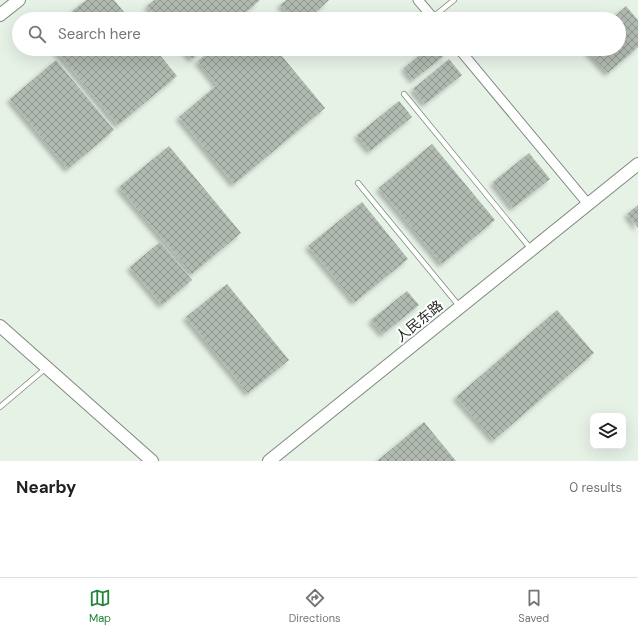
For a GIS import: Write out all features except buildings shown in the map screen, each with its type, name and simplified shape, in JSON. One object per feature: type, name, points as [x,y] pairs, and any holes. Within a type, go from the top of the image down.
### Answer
[{"type":"street","points":[[0,15],[19,0]]},
{"type":"street","points":[[418,0],[428,12]]},
{"type":"street","points":[[465,56],[588,204]]},
{"type":"street","name":"人民东路","points":[[269,461],[638,164]]},
{"type":"street","points":[[0,326],[152,461]]},
{"type":"lane","points":[[440,12],[454,0]]},
{"type":"lane","points":[[404,94],[531,249]]},
{"type":"lane","points":[[358,183],[460,307]]},
{"type":"lane","points":[[0,407],[47,368]]}]
